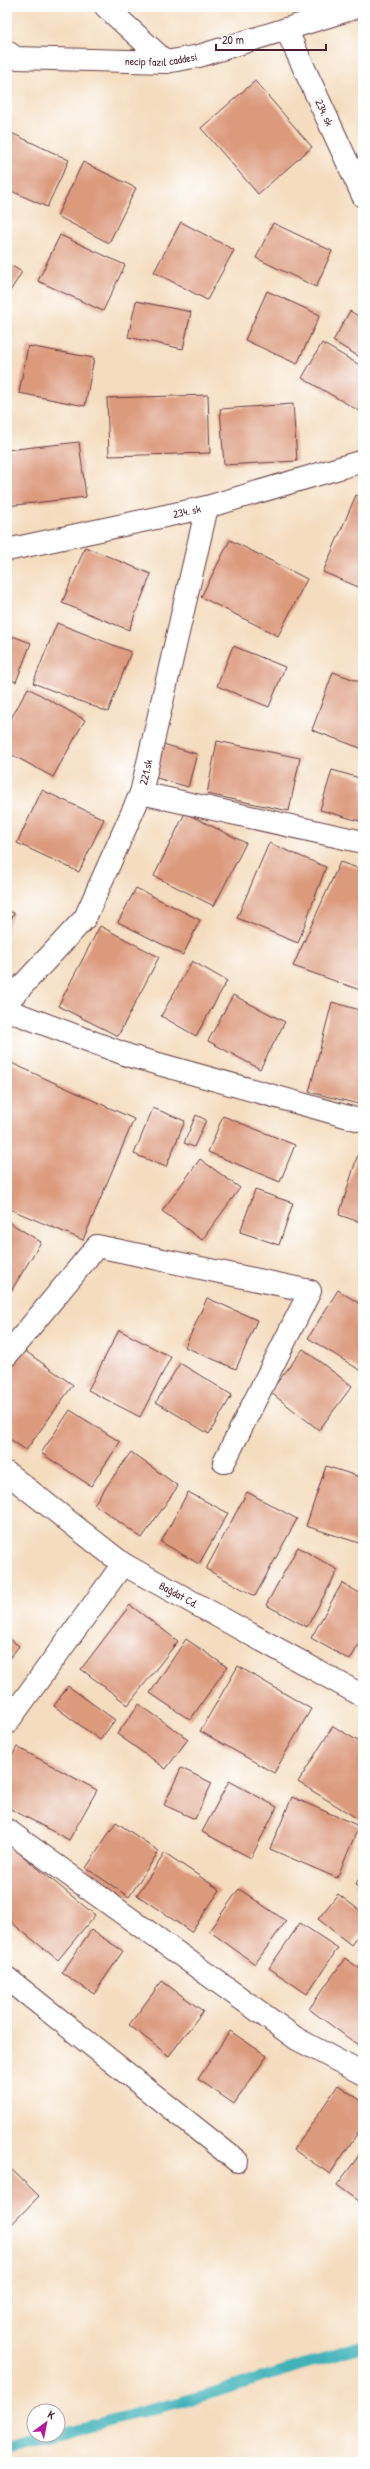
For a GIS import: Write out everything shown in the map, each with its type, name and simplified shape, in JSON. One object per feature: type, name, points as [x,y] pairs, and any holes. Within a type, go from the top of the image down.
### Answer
[{"type":"street","points":[[106,7],[166,62]]},
{"type":"street","name":"necip fazıl caddesi","points":[[10,59],[166,62],[199,56],[358,7]]},
{"type":"street","name":"234. sk","points":[[286,29],[363,196]]},
{"type":"street","name":"234. sk","points":[[7,550],[207,507],[363,461]]},
{"type":"street","name":"221.sk","points":[[7,1002],[86,918],[141,793],[207,507]]},
{"type":"street","points":[[141,793],[363,842]]},
{"type":"street","points":[[7,1010],[130,1056],[363,1121]]},
{"type":"street","points":[[7,1355],[97,1246],[310,1291],[224,1462]]},
{"type":"street","name":"Bağdat Cd.","points":[[7,1473],[124,1564],[363,1696]]},
{"type":"street","points":[[7,1723],[124,1564]]},
{"type":"street","points":[[7,1830],[297,2038],[363,2074]]},
{"type":"street","points":[[7,1978],[237,2161]]},
{"type":"building","points":[[255,81],[312,147],[258,194],[201,128]]},
{"type":"building","points":[[7,131],[69,160],[47,207],[7,189]]},
{"type":"building","points":[[83,162],[136,188],[109,243],[57,216]]},
{"type":"building","points":[[181,222],[234,250],[207,300],[154,272]]},
{"type":"building","points":[[273,223],[332,251],[316,287],[256,258]]},
{"type":"building","points":[[60,235],[125,265],[103,311],[38,281]]},
{"type":"building","points":[[7,263],[22,272],[7,296]]},
{"type":"building","points":[[267,291],[320,315],[297,364],[245,340]]},
{"type":"building","points":[[136,301],[191,312],[183,349],[128,337]]},
{"type":"building","points":[[350,311],[363,319],[363,359],[333,341]]},
{"type":"building","points":[[322,343],[363,367],[363,413],[302,378]]},
{"type":"building","points":[[28,346],[94,358],[85,406],[19,393]]},
{"type":"building","points":[[208,395],[210,453],[109,456],[107,398]]},
{"type":"building","points":[[293,404],[297,461],[224,465],[220,409]]},
{"type":"building","points":[[79,442],[86,497],[7,506],[7,450]]},
{"type":"building","points":[[356,495],[363,498],[363,589],[323,572]]},
{"type":"building","points":[[230,540],[307,579],[278,636],[201,597]]},
{"type":"building","points":[[85,547],[151,574],[129,630],[62,603]]},
{"type":"building","points":[[57,623],[131,652],[108,712],[33,683]]},
{"type":"building","points":[[7,634],[31,643],[16,682],[7,678]]},
{"type":"building","points":[[233,646],[285,667],[269,707],[217,686]]},
{"type":"building","points":[[333,672],[363,683],[363,749],[312,730]]},
{"type":"building","points":[[28,688],[85,720],[53,777],[7,752],[7,726]]},
{"type":"building","points":[[217,741],[300,758],[289,811],[207,794]]},
{"type":"building","points":[[163,744],[197,754],[188,787],[153,777]]},
{"type":"building","points":[[332,770],[363,779],[363,822],[320,810]]},
{"type":"building","points":[[42,790],[104,819],[79,872],[17,843]]},
{"type":"building","points":[[185,813],[246,843],[214,906],[154,876]]},
{"type":"building","points":[[269,843],[326,867],[298,943],[237,918]]},
{"type":"building","points":[[340,862],[363,870],[363,991],[293,966]]},
{"type":"building","points":[[136,888],[200,920],[183,955],[118,922]]},
{"type":"building","points":[[7,910],[14,913],[7,929]]},
{"type":"building","points":[[100,926],[159,957],[118,1036],[58,1006]]},
{"type":"building","points":[[192,961],[227,981],[196,1036],[161,1016]]},
{"type":"building","points":[[233,995],[285,1022],[260,1069],[208,1041]]},
{"type":"building","points":[[332,1002],[363,1011],[363,1105],[309,1092]]},
{"type":"building","points":[[7,1061],[134,1119],[83,1240],[7,1208]]},
{"type":"building","points":[[153,1108],[185,1121],[166,1167],[134,1154]]},
{"type":"building","points":[[196,1115],[206,1120],[194,1147],[184,1143]]},
{"type":"building","points":[[223,1116],[295,1145],[280,1182],[208,1152]]},
{"type":"building","points":[[358,1154],[363,1155],[363,1223],[339,1215]]},
{"type":"building","points":[[200,1159],[240,1188],[202,1240],[162,1211]]},
{"type":"building","points":[[255,1190],[293,1203],[279,1245],[240,1232]]},
{"type":"building","points":[[7,1221],[41,1242],[11,1291],[7,1288]]},
{"type":"building","points":[[338,1290],[363,1306],[363,1372],[308,1338]]},
{"type":"building","points":[[207,1298],[257,1320],[236,1369],[185,1347]]},
{"type":"building","points":[[119,1330],[171,1357],[140,1417],[88,1390]]},
{"type":"building","points":[[21,1348],[73,1385],[26,1450],[7,1437],[7,1368]]},
{"type":"building","points":[[303,1349],[352,1386],[319,1430],[270,1392]]},
{"type":"building","points":[[180,1363],[232,1395],[209,1434],[156,1402]]},
{"type":"building","points":[[363,1391],[363,1400],[359,1397]]},
{"type":"building","points":[[70,1410],[120,1442],[91,1486],[41,1453]]},
{"type":"building","points":[[131,1452],[178,1486],[142,1538],[94,1504]]},
{"type":"building","points":[[326,1466],[363,1478],[363,1530],[359,1543],[306,1526]]},
{"type":"building","points":[[188,1492],[228,1513],[199,1564],[161,1542]]},
{"type":"building","points":[[247,1492],[297,1519],[255,1596],[206,1569]]},
{"type":"building","points":[[298,1547],[338,1570],[307,1627],[266,1605]]},
{"type":"building","points":[[342,1583],[363,1595],[363,1637],[350,1660],[311,1638]]},
{"type":"building","points":[[130,1605],[178,1641],[128,1705],[81,1669]]},
{"type":"building","points":[[7,1637],[19,1646],[7,1662]]},
{"type":"building","points":[[186,1639],[227,1667],[190,1720],[150,1693]]},
{"type":"building","points":[[238,1666],[311,1709],[274,1773],[200,1731]]},
{"type":"building","points":[[68,1686],[115,1720],[100,1740],[54,1706]]},
{"type":"building","points":[[139,1704],[188,1739],[166,1769],[117,1734]]},
{"type":"building","points":[[333,1726],[363,1744],[363,1822],[298,1782]]},
{"type":"building","points":[[17,1747],[97,1790],[69,1840],[7,1807],[7,1765]]},
{"type":"building","points":[[181,1768],[212,1783],[195,1819],[164,1805]]},
{"type":"building","points":[[229,1781],[277,1807],[251,1858],[202,1832]]},
{"type":"building","points":[[292,1797],[359,1826],[337,1878],[270,1849]]},
{"type":"building","points":[[116,1822],[159,1851],[129,1897],[86,1868]]},
{"type":"building","points":[[7,1843],[95,1915],[58,1960],[7,1919]]},
{"type":"building","points":[[165,1853],[220,1890],[191,1932],[137,1895]]},
{"type":"building","points":[[363,1873],[363,1890],[355,1885]]},
{"type":"building","points":[[239,1889],[286,1921],[255,1964],[209,1931]]},
{"type":"building","points":[[338,1894],[363,1913],[363,1929],[351,1945],[318,1919]]},
{"type":"building","points":[[300,1923],[338,1948],[307,1994],[269,1968]]},
{"type":"building","points":[[91,1930],[123,1951],[94,1994],[62,1973]]},
{"type":"building","points":[[345,1958],[363,1971],[363,2037],[358,2045],[309,2009]]},
{"type":"building","points":[[162,1981],[203,2011],[169,2056],[129,2025]]},
{"type":"building","points":[[230,2031],[267,2056],[234,2104],[198,2079]]},
{"type":"building","points":[[338,2085],[363,2102],[363,2125],[330,2174],[294,2150]]},
{"type":"building","points":[[363,2150],[363,2204],[337,2185]]},
{"type":"building","points":[[7,2165],[39,2196],[7,2229]]},
{"type":"waterway","points":[[66,2432],[206,2395],[363,2346]]},
{"type":"waterway","points":[[7,2447],[26,2442]]}]
